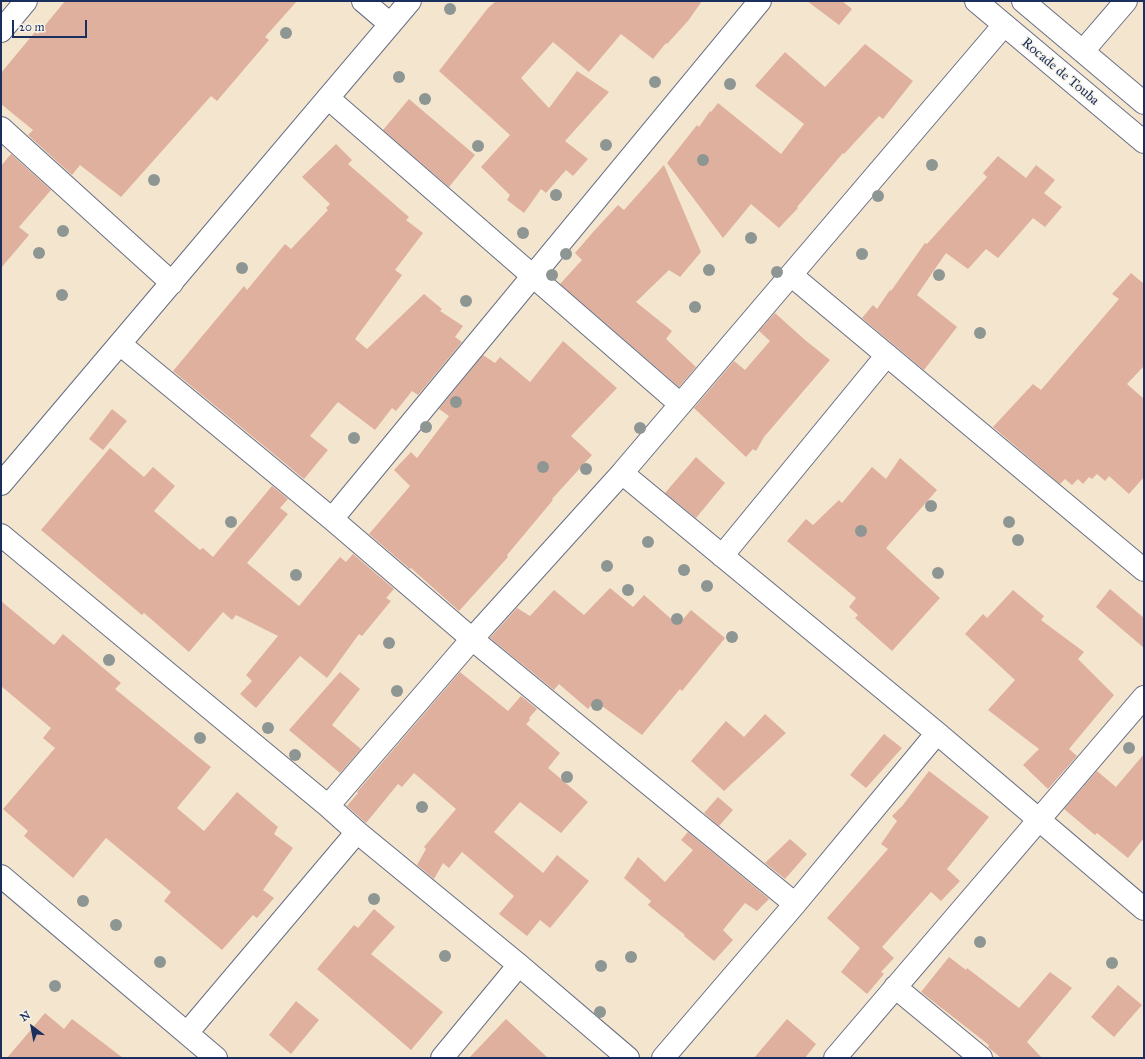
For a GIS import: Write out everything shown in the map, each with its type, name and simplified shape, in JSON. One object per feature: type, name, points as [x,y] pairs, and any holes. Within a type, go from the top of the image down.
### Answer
[{"type":"street","points":[[363,1],[390,24]]},
{"type":"street","points":[[1,484],[410,1]]},
{"type":"street","points":[[332,519],[760,1]]},
{"type":"street","name":"Rocade de Touba","points":[[976,1],[1144,142]]},
{"type":"street","points":[[1023,1],[1144,103]]},
{"type":"street","points":[[1083,51],[1126,1]]},
{"type":"street","points":[[1,31],[21,3]]},
{"type":"street","points":[[328,806],[472,639],[622,473],[1004,25]]},
{"type":"street","points":[[328,98],[680,404]]},
{"type":"street","points":[[1,128],[172,283]]},
{"type":"street","points":[[791,275],[1144,570]]},
{"type":"street","points":[[120,344],[332,519],[472,639],[795,904]]},
{"type":"street","points":[[722,556],[887,355]]},
{"type":"street","points":[[622,473],[937,734],[1144,909]]},
{"type":"street","points":[[1,535],[519,965],[628,1058]]},
{"type":"street","points":[[835,1058],[1144,698]]},
{"type":"street","points":[[663,1058],[795,904],[937,734]]},
{"type":"street","points":[[187,1034],[357,832]]},
{"type":"street","points":[[4,884],[216,1058]]},
{"type":"street","points":[[442,1058],[519,965]]},
{"type":"street","points":[[895,987],[981,1058]]},
{"type":"building","points":[[65,1],[297,1],[265,37],[269,40],[217,101],[211,96],[121,197],[80,165],[72,175],[28,135],[33,130],[1,104],[1,73],[35,32],[38,34]]},
{"type":"building","points":[[496,1],[702,1],[688,21],[667,44],[666,43],[653,59],[621,34],[589,72],[553,42],[521,78],[549,108],[577,71],[609,92],[565,141],[588,159],[573,176],[566,170],[546,193],[541,189],[524,213],[507,200],[510,195],[481,167],[510,135],[439,71],[488,8]]},
{"type":"building","points":[[807,1],[842,1],[852,9],[839,25]]},
{"type":"building","points":[[865,44],[913,81],[883,119],[879,116],[844,154],[843,153],[797,207],[798,208],[779,228],[751,204],[723,238],[667,163],[697,125],[699,127],[710,111],[711,112],[718,103],[781,154],[804,124],[755,86],[785,52],[825,87]]},
{"type":"building","points":[[409,99],[475,155],[449,187],[383,130]]},
{"type":"building","points":[[336,144],[352,160],[348,164],[409,217],[406,220],[423,233],[395,270],[402,275],[355,339],[367,349],[424,294],[442,309],[440,311],[463,326],[455,337],[462,342],[418,395],[412,391],[396,411],[392,408],[375,430],[338,402],[310,436],[328,450],[304,479],[173,371],[244,286],[247,290],[285,244],[291,249],[328,210],[326,208],[330,204],[302,177]]},
{"type":"building","points":[[11,154],[51,190],[19,227],[29,235],[1,268],[1,166]]},
{"type":"building","points":[[998,156],[1026,178],[1036,165],[1055,180],[1044,193],[1062,207],[1045,227],[1033,218],[998,258],[986,249],[968,269],[946,253],[917,295],[957,327],[924,370],[862,318],[873,305],[877,309],[925,243],[927,244],[987,177],[983,173]]},
{"type":"building","points":[[664,165],[701,252],[680,277],[669,270],[636,302],[672,331],[666,339],[696,367],[679,387],[560,284],[582,260],[575,253],[594,231],[618,205],[624,210]]},
{"type":"building","points":[[1131,273],[1144,284],[1144,366],[1127,384],[1144,399],[1144,477],[1129,494],[1109,476],[1105,481],[1097,474],[1092,479],[1089,477],[1083,484],[1078,479],[1072,485],[1065,479],[1060,484],[993,427],[1033,384],[1041,390],[1119,299],[1112,294]]},
{"type":"building","points":[[775,313],[830,360],[764,437],[756,451],[753,449],[746,457],[694,408],[734,361],[745,370],[770,341],[759,331]]},
{"type":"building","points":[[563,341],[617,388],[571,436],[592,455],[552,499],[553,500],[507,555],[508,557],[459,611],[411,568],[410,569],[369,534],[410,486],[394,470],[411,452],[417,458],[449,416],[439,409],[483,355],[495,363],[500,357],[530,382]]},
{"type":"building","points":[[112,409],[127,421],[103,450],[89,439]]},
{"type":"building","points":[[110,448],[144,477],[153,467],[175,486],[154,511],[200,550],[203,548],[213,557],[272,486],[288,499],[280,508],[288,514],[247,563],[299,606],[340,557],[346,562],[353,554],[394,589],[386,598],[391,601],[362,636],[359,634],[327,678],[300,656],[256,708],[240,694],[252,681],[246,675],[278,636],[236,615],[232,620],[223,612],[189,652],[144,613],[142,615],[41,530]]},
{"type":"building","points":[[696,457],[725,483],[696,518],[665,493]]},
{"type":"building","points":[[900,458],[937,490],[886,548],[940,598],[892,651],[855,618],[858,615],[849,607],[856,598],[787,541],[806,519],[813,525],[839,500],[842,503],[872,467],[886,479]]},
{"type":"building","points":[[610,588],[633,607],[644,595],[678,625],[691,610],[725,638],[682,691],[680,689],[642,735],[595,701],[588,709],[559,684],[554,690],[490,638],[517,608],[530,616],[554,590],[584,615]]},
{"type":"building","points":[[1110,589],[1144,618],[1144,648],[1096,607]]},
{"type":"building","points":[[1013,590],[1044,616],[1041,620],[1084,652],[1078,659],[1114,695],[1069,749],[1077,756],[1048,789],[1023,765],[1039,749],[988,710],[1015,680],[965,634],[983,614],[987,618]]},
{"type":"building","points":[[1,601],[54,645],[63,634],[121,683],[115,689],[211,767],[177,808],[204,831],[237,792],[278,827],[274,834],[293,848],[263,890],[274,898],[257,918],[253,915],[222,950],[164,901],[171,892],[106,838],[73,878],[24,836],[28,831],[3,809],[55,748],[43,738],[51,728],[1,686]]},
{"type":"building","points":[[340,672],[360,689],[332,725],[361,749],[340,773],[289,730]]},
{"type":"building","points":[[460,672],[508,711],[521,696],[537,709],[526,724],[560,753],[548,768],[588,802],[561,833],[520,802],[494,832],[543,873],[557,855],[589,881],[550,928],[540,920],[527,936],[499,914],[514,896],[462,852],[449,868],[443,863],[434,879],[417,865],[426,849],[424,847],[456,809],[414,773],[402,787],[398,784],[366,823],[347,806],[358,793],[357,792]]},
{"type":"building","points":[[765,714],[786,733],[724,791],[691,761],[726,721],[744,737]]},
{"type":"building","points":[[884,734],[902,748],[866,788],[850,775]]},
{"type":"building","points":[[1144,754],[1144,838],[1128,858],[1097,833],[1095,835],[1064,809],[1097,771],[1116,787]]},
{"type":"building","points":[[929,771],[989,817],[947,869],[960,881],[941,901],[931,892],[882,947],[894,958],[881,972],[884,974],[867,994],[841,972],[860,948],[827,918],[888,849],[881,844],[897,821],[892,816],[903,805]]},
{"type":"building","points":[[718,797],[733,810],[719,826],[704,813]]},
{"type":"building","points":[[688,832],[769,899],[757,911],[745,903],[723,930],[733,940],[714,961],[648,905],[651,901],[624,878],[638,857],[665,882],[693,850],[681,840]]},
{"type":"building","points":[[790,839],[807,854],[785,879],[765,863]]},
{"type":"building","points":[[374,909],[395,927],[371,954],[443,1012],[411,1050],[317,969],[354,925],[358,928]]},
{"type":"building","points":[[949,957],[966,970],[967,968],[1019,1008],[1050,972],[1072,988],[1027,1042],[1042,1058],[1001,1058],[988,1047],[989,1045],[921,992]]},
{"type":"building","points":[[1118,985],[1142,1005],[1114,1037],[1091,1017]]},
{"type":"building","points":[[296,1001],[319,1020],[291,1054],[269,1035]]},
{"type":"building","points":[[45,1013],[64,1029],[72,1019],[123,1058],[7,1058]]},
{"type":"building","points":[[506,1019],[548,1058],[469,1058]]},
{"type":"building","points":[[787,1019],[816,1044],[805,1058],[754,1058]]}]
